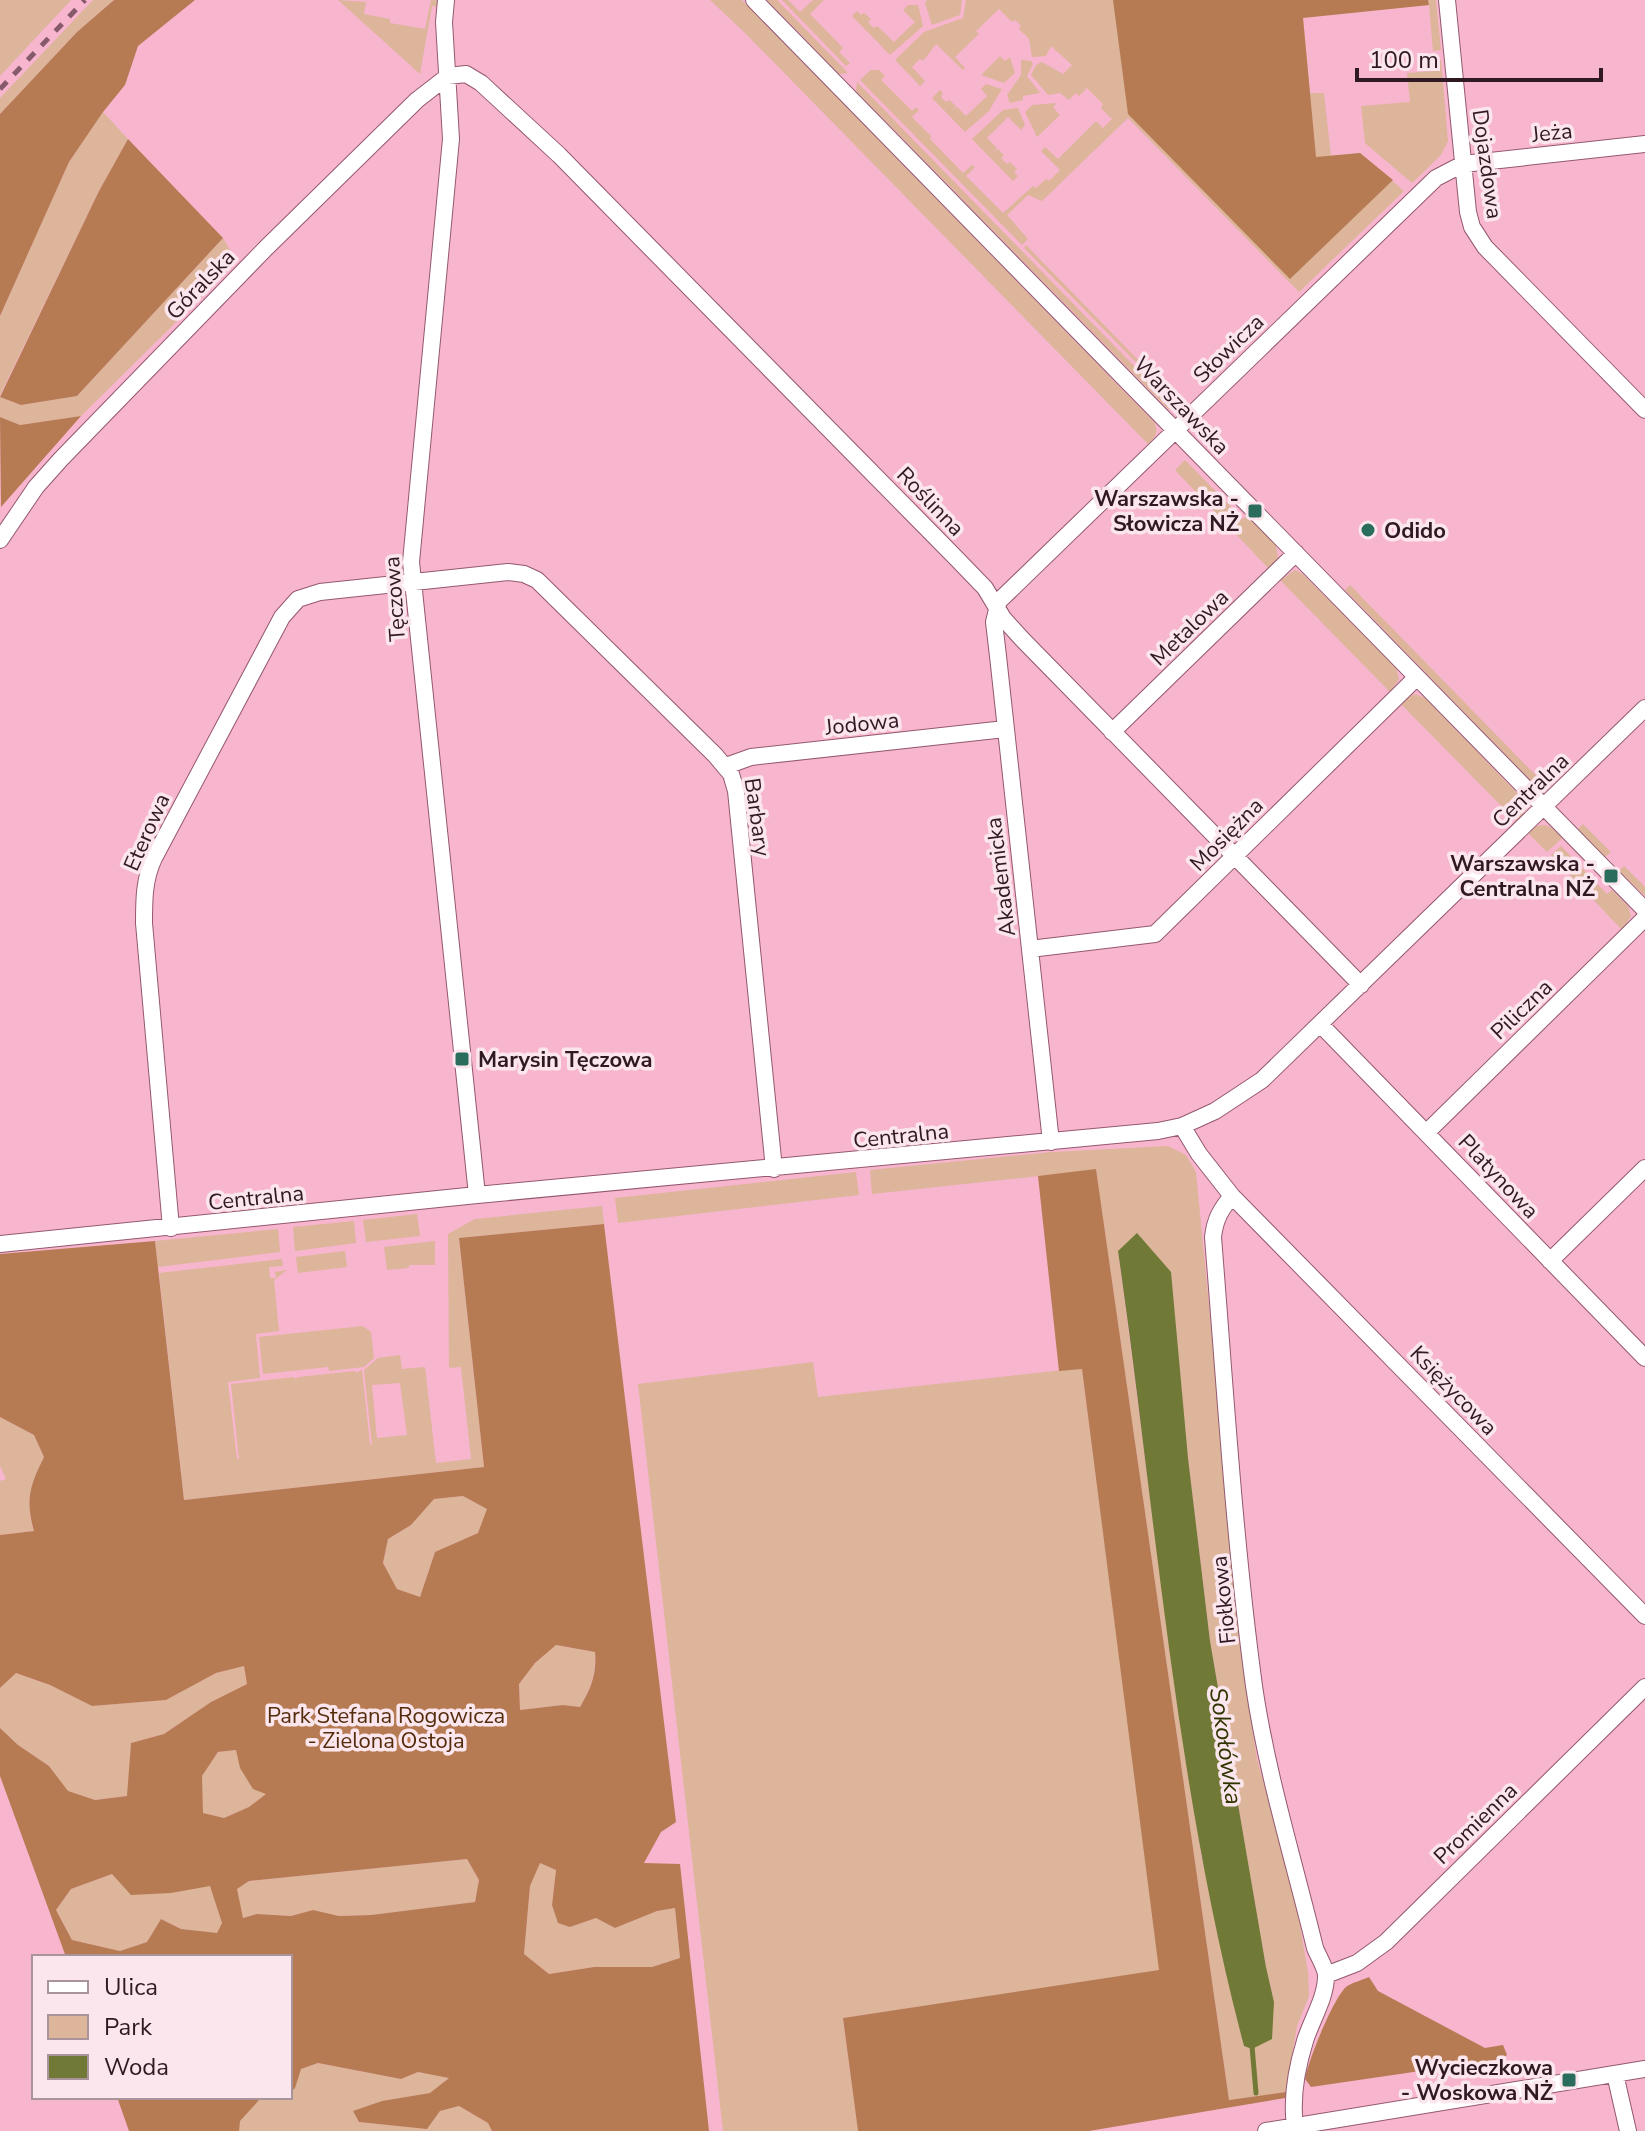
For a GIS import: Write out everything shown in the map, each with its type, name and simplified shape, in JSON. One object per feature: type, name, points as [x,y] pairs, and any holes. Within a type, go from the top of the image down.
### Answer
[{"type":"street","name":"Tęczowa","points":[[446,0],[444,22],[451,139],[412,552],[412,582],[477,1195]]},
{"type":"street","name":"Warszawska","points":[[754,0],[1645,910]]},
{"type":"street","name":"Dojazdowa","points":[[1447,0],[1468,212],[1477,236],[1645,410]]},
{"type":"street","name":"Roślinna","points":[[448,76],[466,74],[481,83],[559,155],[985,588],[1022,639],[1361,985]]},
{"type":"street","name":"Góralska","points":[[0,540],[36,487],[73,445],[277,237],[417,100],[448,76]]},
{"type":"street","name":"Jeża","points":[[1463,164],[1645,144]]},
{"type":"street","name":"Słowicza","points":[[997,606],[1004,595],[1174,429],[1436,178],[1463,164]]},
{"type":"street","name":"Metalowa","points":[[1112,732],[1296,553]]},
{"type":"street","name":"Barbary","points":[[412,582],[508,572],[537,580],[726,766],[736,791],[774,1169]]},
{"type":"street","name":"Eterowa","points":[[171,1228],[144,923],[148,872],[291,605],[298,599],[320,592],[412,582]]},
{"type":"street","name":"Akademicka","points":[[997,606],[994,622],[1051,1142]]},
{"type":"street","name":"Mosiężna","points":[[1030,949],[1155,934],[1417,677]]},
{"type":"street","name":"Centralna","points":[[0,1244],[477,1195],[1051,1142],[1182,1126],[1215,1111],[1262,1080],[1645,708]]},
{"type":"street","name":"Jodowa","points":[[726,766],[751,757],[1005,729]]},
{"type":"street","name":"Piliczna","points":[[1427,1132],[1645,918]]},
{"type":"street","name":"Platynowa","points":[[1321,1025],[1645,1358]]},
{"type":"street","points":[[1182,1126],[1199,1154],[1232,1196]]},
{"type":"street","points":[[1550,1261],[1645,1168]]},
{"type":"street","name":"Księżycowa","points":[[1232,1196],[1645,1616]]},
{"type":"street","name":"Fiołkowa","points":[[1232,1196],[1220,1211],[1213,1237],[1227,1419],[1255,1688],[1268,1764],[1315,1948],[1326,1975]]},
{"type":"street","name":"Promienna","points":[[1326,1975],[1357,1963],[1386,1942],[1645,1687]]},
{"type":"street","points":[[1295,2126],[1291,2100],[1293,2089],[1326,1975]]},
{"type":"street","points":[[1266,2131],[1645,2069]]},
{"type":"street","points":[[1615,2074],[1628,2131]]},
{"type":"green space","points":[[0,0],[71,0],[0,76]]},
{"type":"green space","points":[[93,0],[114,0],[77,32],[0,114],[0,98]]},
{"type":"green space","points":[[114,0],[195,0],[138,46],[125,85],[69,162],[0,316],[0,114],[77,32]]},
{"type":"green space","points":[[338,0],[366,2],[364,14],[390,19],[390,23],[425,29],[431,0],[439,0],[438,7],[432,6],[420,74]]},
{"type":"green space","points":[[710,0],[742,0],[1154,422],[1156,432],[1148,444],[745,33]]},
{"type":"green space","points":[[767,0],[777,0],[848,73],[839,74]]},
{"type":"green space","points":[[782,0],[788,0],[800,12],[813,0],[824,0],[810,14],[843,48],[839,52],[850,63],[846,66]]},
{"type":"green space","points":[[927,0],[962,0],[960,15],[932,25],[925,3]]},
{"type":"green space","points":[[966,0],[1436,0],[1441,50],[1433,51],[1429,5],[1303,17],[1310,93],[1324,93],[1331,156],[1360,153],[1404,191],[1299,292],[1128,118],[1042,201],[1028,195],[1007,215],[1028,239],[1022,245],[860,80],[871,70],[879,70],[885,76],[881,80],[912,111],[916,107],[919,110],[912,117],[963,173],[972,165],[975,167],[966,176],[1003,213],[1033,186],[1036,188],[1046,179],[1049,181],[1060,170],[1041,151],[1045,147],[1058,159],[1096,121],[1103,128],[1112,119],[1101,108],[1103,104],[1087,88],[1069,100],[1060,93],[1048,95],[1031,75],[1036,65],[1042,62],[1063,74],[1072,65],[1051,46],[1046,56],[1032,57],[1029,39],[1019,29],[1021,26],[999,9],[955,57],[965,68],[963,70],[936,44],[923,61],[920,59],[912,67],[925,81],[920,86],[895,60],[924,32],[963,18]]},
{"type":"green space","points":[[1113,0],[1428,0],[1429,5],[1303,18],[1316,157],[1360,153],[1393,180],[1290,279],[1128,114]]},
{"type":"green space","points":[[908,5],[918,5],[923,26],[890,55],[852,16],[857,11],[861,15],[864,13],[871,19],[868,22],[874,28],[877,26],[894,42],[915,22],[903,10]]},
{"type":"green space","points":[[1000,56],[1005,61],[1010,57],[1015,73],[1004,83],[981,75]]},
{"type":"green space","points":[[1021,60],[1033,64],[1027,76],[1040,93],[1023,96],[1023,100],[1010,103],[1007,95],[1021,75]]},
{"type":"green space","points":[[1434,60],[1441,60],[1448,141],[1441,155],[1412,183],[1365,143],[1361,106],[1410,102],[1407,73],[1435,71]]},
{"type":"green space","points":[[857,82],[1180,413],[1168,409],[856,91]]},
{"type":"green space","points":[[986,84],[1002,89],[989,111],[965,132],[932,98],[940,90],[946,102],[949,100],[956,106],[953,110],[957,107],[966,116],[987,96],[981,89]]},
{"type":"green space","points":[[1057,103],[1053,107],[1060,115],[1037,137],[1025,112],[1032,105]]},
{"type":"green space","points":[[1018,108],[1025,125],[1021,130],[1008,117],[987,138],[997,148],[994,152],[998,149],[1004,155],[1001,158],[1017,169],[1014,172],[1018,176],[1013,181],[972,139],[1003,110]]},
{"type":"green space","points":[[103,112],[128,139],[99,191],[0,395],[0,316],[69,162]]},
{"type":"green space","points":[[128,139],[223,238],[77,396],[21,405],[0,397],[99,191]]},
{"type":"green space","points":[[223,238],[237,262],[81,416],[20,425],[0,417],[0,397],[21,405],[77,396]]},
{"type":"green space","points":[[1026,245],[1184,407],[1182,409],[1024,248]]},
{"type":"green space","points":[[81,416],[1,507],[0,417],[20,425]]},
{"type":"green space","points":[[1185,460],[1243,519],[1247,516],[1276,545],[1278,558],[1269,569],[1175,470]]},
{"type":"green space","points":[[1295,570],[1303,574],[1396,668],[1399,679],[1390,692],[1280,580]]},
{"type":"green space","points":[[1350,585],[1550,790],[1541,790],[1534,784],[1345,590]]},
{"type":"green space","points":[[1414,694],[1425,698],[1521,797],[1526,810],[1517,822],[1400,703]]},
{"type":"green space","points":[[1583,824],[1611,852],[1605,857],[1578,829]]},
{"type":"green space","points":[[1545,825],[1562,838],[1547,852],[1528,833],[1537,826]]},
{"type":"green space","points":[[1561,846],[1607,894],[1612,890],[1628,906],[1631,916],[1622,930],[1551,855]]},
{"type":"green space","points":[[1624,866],[1645,887],[1645,896],[1619,871]]},
{"type":"green space","points":[[1168,1146],[1186,1155],[1196,1172],[1246,1688],[1257,1759],[1294,1892],[1308,1972],[1309,1996],[1297,2026],[1286,2092],[1229,2100],[1096,1170],[872,1194],[870,1170],[1052,1152]],"holes":[[[1118,1251],[1188,1458],[1210,1641],[1274,2002],[1244,2046],[1201,1854],[1170,1651]]]},
{"type":"green space","points":[[1096,1169],[1229,2100],[1286,2092],[1285,2098],[1089,2131],[858,2131],[843,2018],[1159,1970],[1082,1369],[1059,1371],[1038,1176]]},
{"type":"green space","points":[[856,1172],[859,1195],[618,1223],[615,1198]]},
{"type":"green space","points":[[602,1206],[604,1224],[459,1238],[484,1467],[184,1500],[159,1273],[282,1259],[283,1266],[269,1267],[270,1278],[276,1278],[275,1272],[287,1270],[274,1280],[279,1331],[256,1334],[260,1378],[228,1382],[237,1459],[231,1384],[362,1370],[372,1445],[364,1370],[378,1358],[400,1355],[402,1369],[425,1367],[436,1463],[471,1459],[461,1367],[449,1368],[448,1234],[475,1219]],"holes":[[[400,1383],[407,1435],[377,1438],[372,1385]]]},
{"type":"green space","points":[[417,1214],[420,1236],[366,1242],[363,1220]]},
{"type":"green space","points":[[354,1221],[356,1243],[295,1251],[293,1227]]},
{"type":"green space","name":"Park Stefana Rogowicza - Zielona Ostoja","points":[[604,1224],[676,1822],[661,1832],[644,1863],[680,1864],[709,2131],[492,2131],[488,2123],[459,2106],[440,2111],[427,2129],[359,2122],[353,2111],[382,2101],[430,2093],[449,2078],[418,2072],[401,2079],[318,2063],[301,2069],[292,2091],[292,1955],[65,1955],[0,1776],[0,1728],[18,1745],[49,1766],[68,1791],[95,1800],[127,1796],[131,1743],[164,1734],[211,1702],[247,1684],[244,1666],[216,1673],[166,1700],[92,1706],[50,1685],[16,1673],[0,1688],[0,1535],[34,1531],[30,1493],[44,1457],[34,1435],[0,1417],[0,1254],[155,1241],[184,1500],[484,1467],[459,1238]],"holes":[[[463,1496],[487,1509],[478,1533],[435,1552],[420,1597],[397,1589],[383,1563],[388,1539],[411,1525],[434,1499]],[[556,1645],[595,1652],[592,1681],[580,1707],[563,1705],[520,1710],[519,1684],[535,1663]],[[236,1750],[240,1768],[253,1789],[266,1794],[249,1807],[224,1818],[203,1813],[202,1776],[218,1752]],[[467,1859],[479,1880],[475,1902],[371,1915],[339,1916],[313,1910],[291,1916],[257,1914],[243,1918],[237,1889],[249,1881]],[[540,1863],[556,1870],[552,1905],[558,1923],[570,1927],[596,1918],[615,1928],[657,1911],[675,1908],[680,1958],[652,1967],[594,1967],[549,1974],[524,1954],[530,1886]],[[112,1874],[131,1895],[171,1893],[210,1886],[222,1923],[217,1933],[181,1929],[161,1919],[147,1942],[120,1951],[72,1940],[56,1910],[71,1889]]]},
{"type":"green space","points":[[278,1229],[280,1252],[158,1267],[155,1241]]},
{"type":"green space","points":[[435,1241],[435,1265],[409,1265],[409,1268],[387,1270],[384,1247]]},
{"type":"green space","points":[[345,1251],[347,1267],[298,1273],[296,1257]]},
{"type":"green space","points":[[363,1326],[371,1332],[374,1358],[364,1367],[329,1371],[328,1367],[263,1374],[259,1337]]},
{"type":"green space","points":[[813,1362],[818,1397],[1082,1368],[1160,1971],[843,2018],[858,2131],[723,2131],[638,1384]]},
{"type":"green space","points":[[0,1417],[34,1435],[44,1457],[31,1493],[30,1511],[34,1531],[0,1535],[0,1481],[6,1479],[0,1466]]},
{"type":"green space","points":[[463,1496],[488,1509],[478,1533],[435,1552],[420,1597],[397,1589],[383,1563],[388,1539],[411,1525],[434,1499]]},
{"type":"green space","points":[[556,1645],[595,1652],[594,1674],[584,1700],[580,1707],[563,1705],[520,1710],[519,1684],[535,1663]]},
{"type":"green space","points":[[244,1666],[247,1684],[211,1702],[164,1734],[131,1743],[128,1796],[95,1800],[67,1791],[49,1766],[18,1745],[0,1728],[0,1688],[16,1673],[50,1685],[92,1706],[166,1700],[216,1673]]},
{"type":"green space","points":[[237,1750],[247,1775],[267,1794],[249,1807],[224,1818],[202,1813],[202,1776],[218,1752]]},
{"type":"green space","points":[[467,1859],[479,1880],[475,1902],[371,1915],[339,1916],[313,1910],[291,1916],[257,1914],[243,1918],[236,1889],[249,1881]]},
{"type":"green space","points":[[540,1862],[556,1870],[552,1905],[570,1927],[596,1918],[615,1928],[657,1911],[675,1908],[680,1958],[652,1967],[594,1967],[549,1974],[524,1954],[530,1886]]},
{"type":"green space","points":[[112,1874],[171,1893],[210,1885],[222,1923],[217,1934],[181,1929],[161,1919],[147,1942],[120,1951],[72,1940],[56,1910],[71,1889]]},
{"type":"green space","points":[[1369,1977],[1378,1991],[1485,2048],[1503,2045],[1507,2055],[1502,2059],[1311,2087],[1305,2079],[1307,2070],[1335,2004],[1346,1987]]},
{"type":"green space","points":[[318,2063],[401,2079],[418,2072],[450,2077],[431,2093],[382,2101],[354,2111],[359,2122],[427,2128],[440,2111],[459,2106],[488,2123],[492,2131],[239,2131],[239,2121],[258,2099],[292,2099],[301,2069]]},
{"type":"green space","points":[[118,2099],[260,2099],[240,2121],[239,2131],[129,2131]]},
{"type":"water","points":[[1137,1233],[1171,1272],[1188,1458],[1210,1641],[1274,2002],[1272,2039],[1252,2049],[1244,2046],[1220,1948],[1169,1650],[1118,1251]]},
{"type":"waterway","name":"Sokołówka","points":[[1252,2046],[1256,2093]]},
{"type":"railway","points":[[0,89],[85,0]]},
{"type":"place","name":"Warszawska - Słowicza NŻ","points":[[1255,511]]},
{"type":"place","name":"Odido","points":[[1368,530]]},
{"type":"place","name":"Warszawska - Centralna NŻ","points":[[1611,876]]},
{"type":"place","name":"Marysin Tęczowa","points":[[462,1059]]},
{"type":"place","name":"Wycieczkowa - Woskowa NŻ","points":[[1569,2080]]}]
